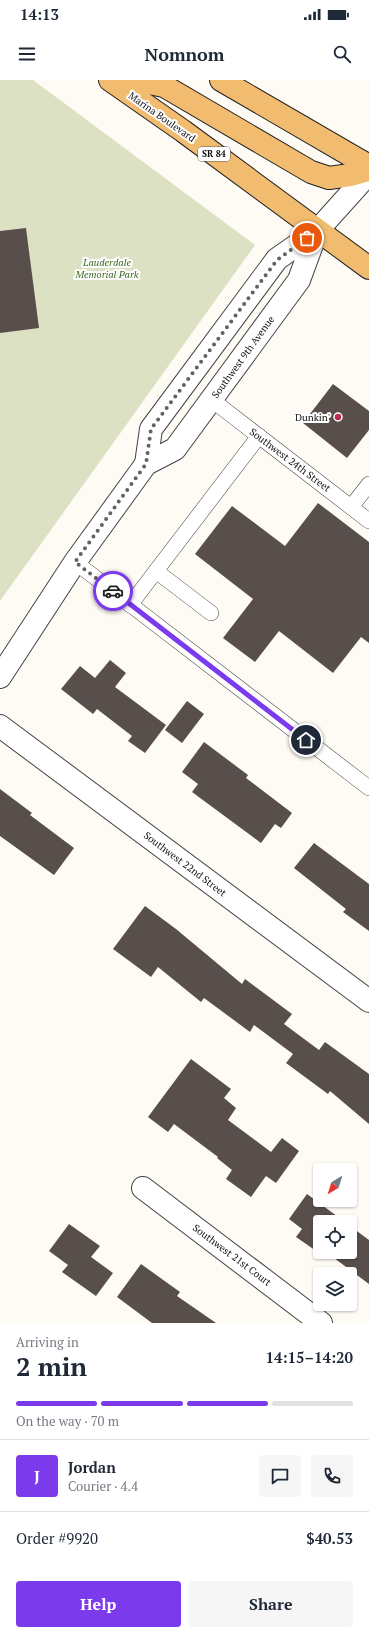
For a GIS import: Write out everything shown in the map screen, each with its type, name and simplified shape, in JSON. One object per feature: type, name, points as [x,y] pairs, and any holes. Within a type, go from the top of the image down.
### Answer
[{"type":"main road","name":"Marina Boulevard","points":[[110,80],[183,131],[369,268]]},
{"type":"main road","points":[[133,80],[164,86],[311,172],[330,178],[369,170]]},
{"type":"main road","points":[[221,80],[369,166]]},
{"type":"street","name":"Southwest 9th Avenue","points":[[146,464],[151,429],[277,260],[317,231],[369,174]]},
{"type":"street","name":"Southwest 9th Avenue","points":[[0,677],[75,562],[146,464],[175,449],[299,280],[317,231]]},
{"type":"street","name":"Southwest 22nd Street","points":[[0,726],[369,1001]]},
{"type":"street","name":"Southwest 21st Court","points":[[143,1188],[320,1323]]},
{"type":"lane","name":"Southwest 24th Street","points":[[212,400],[369,521]]},
{"type":"lane","points":[[130,605],[259,436]]},
{"type":"lane","points":[[351,507],[369,484]]},
{"type":"lane","points":[[75,562],[369,788]]},
{"type":"lane","points":[[156,571],[211,613]]},
{"type":"green space","name":"Lauderdale Memorial Park","points":[[0,80],[33,80],[255,245],[0,601]]},
{"type":"building","points":[[26,228],[39,328],[0,333],[0,231]]},
{"type":"building","name":"Dunkin'","points":[[333,384],[369,411],[369,430],[347,458],[303,423]]},
{"type":"building","points":[[318,503],[369,542],[369,643],[361,637],[333,673],[279,631],[255,662],[223,638],[253,599],[195,554],[232,506],[285,546]]},
{"type":"building","points":[[110,660],[126,673],[115,687],[166,725],[145,753],[128,741],[132,736],[97,709],[93,714],[61,689],[80,666],[95,678]]},
{"type":"building","points":[[187,701],[204,714],[182,743],[165,730]]},
{"type":"building","points":[[204,742],[248,775],[246,778],[292,813],[281,828],[275,824],[261,843],[192,792],[198,784],[182,772]]},
{"type":"building","points":[[0,789],[32,813],[30,815],[74,848],[54,875],[0,836]]},
{"type":"building","points":[[314,843],[369,884],[369,931],[343,912],[346,909],[294,868]]},
{"type":"building","points":[[145,906],[176,929],[242,984],[245,979],[292,1014],[284,1024],[319,1050],[325,1042],[369,1074],[369,1124],[330,1091],[328,1094],[286,1063],[293,1054],[254,1025],[250,1032],[204,998],[201,1002],[158,967],[151,977],[113,949]]},
{"type":"building","points":[[191,1059],[231,1089],[224,1098],[236,1108],[228,1120],[271,1152],[282,1138],[299,1151],[276,1183],[266,1176],[251,1197],[226,1179],[232,1170],[217,1158],[218,1157],[174,1124],[168,1132],[148,1117]]},
{"type":"building","points":[[307,1194],[313,1198],[313,1207],[325,1207],[336,1215],[313,1215],[313,1249],[296,1237],[302,1229],[289,1219]]},
{"type":"building","points":[[69,1224],[100,1246],[91,1257],[113,1273],[96,1296],[62,1272],[68,1265],[49,1251]]},
{"type":"building","points":[[357,1231],[369,1240],[369,1284],[357,1275],[357,1267],[346,1267],[335,1259],[357,1259]]},
{"type":"building","points":[[141,1264],[180,1292],[177,1296],[216,1323],[152,1323],[117,1297]]},
{"type":"way so far","points":[[113,591],[75,562],[146,464],[151,429],[277,260],[307,238]]},
{"type":"place","name":"Dunkin'","points":[[338,417]]},
{"type":"route","points":[[113,591],[306,740]]}]
